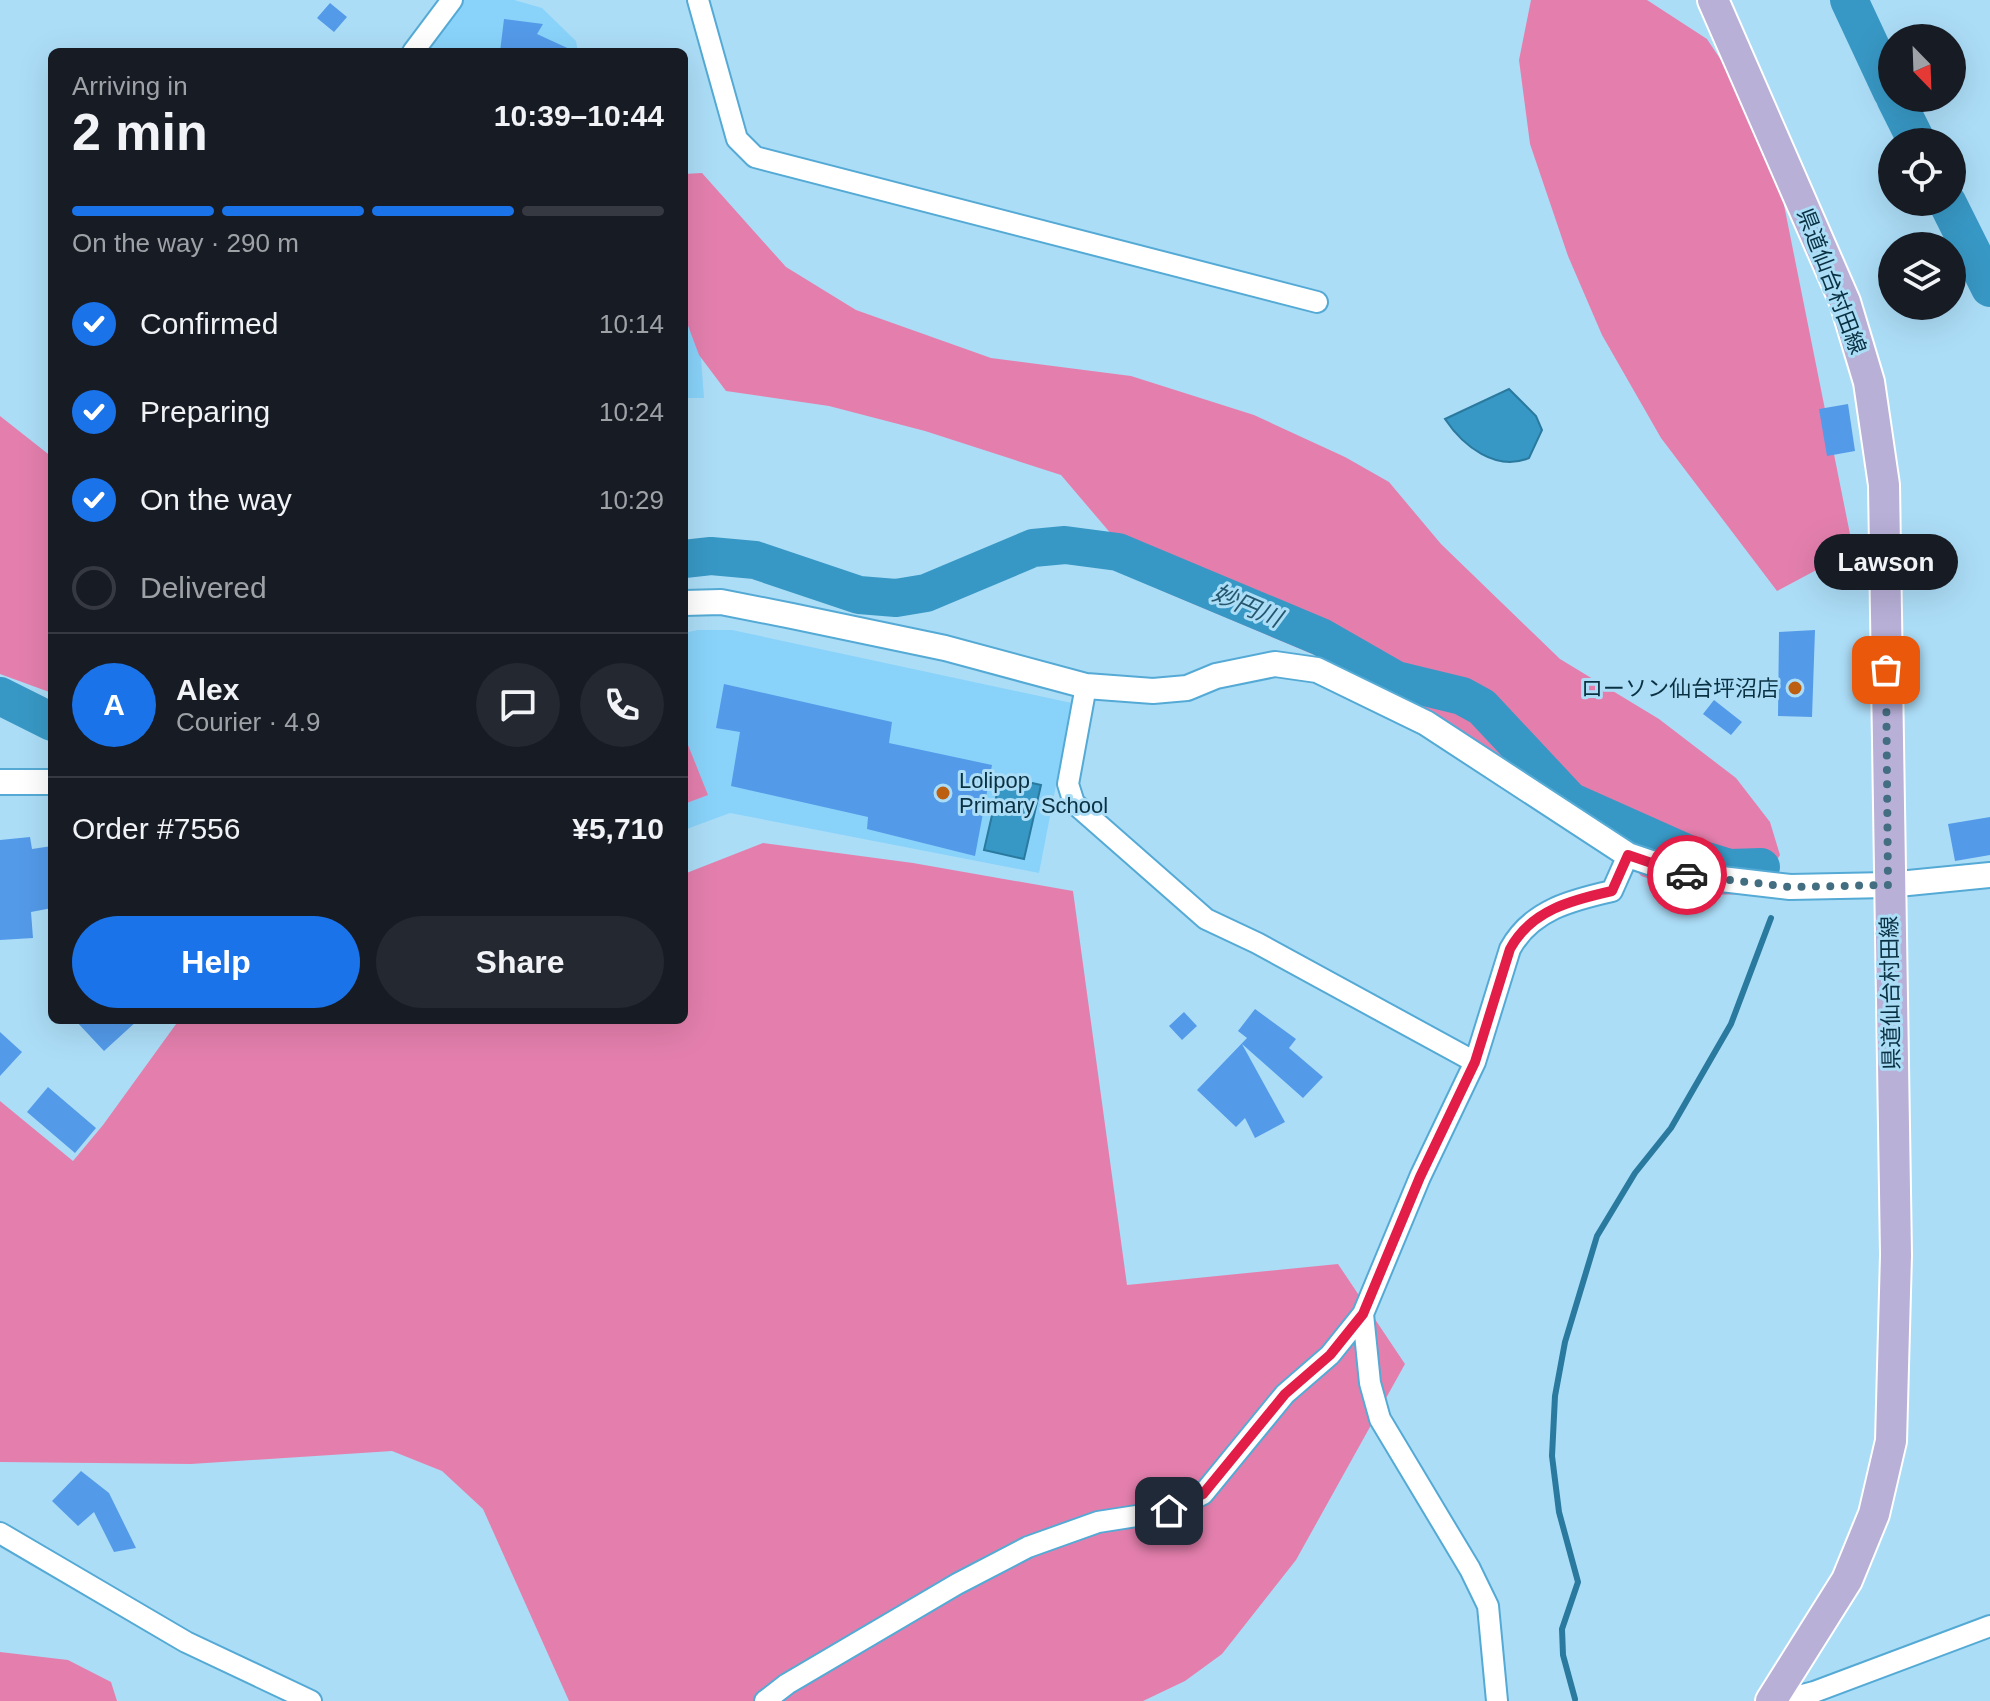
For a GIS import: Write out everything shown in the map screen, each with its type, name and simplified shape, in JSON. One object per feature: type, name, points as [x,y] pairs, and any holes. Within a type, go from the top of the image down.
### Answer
[{"type":"main road","name":"県道仙台村田線","points":[[1713,0],[1845,302],[1869,382],[1884,485],[1896,1255],[1891,1441],[1874,1514],[1847,1580],[1771,1701]]},
{"type":"street","points":[[416,48],[452,0]]},
{"type":"street","points":[[698,0],[737,139],[755,157],[1317,302]]},
{"type":"street","points":[[688,603],[721,602],[778,613],[945,648],[1086,686],[1164,690],[1187,688],[1216,676],[1275,664],[1317,670],[1426,723],[1628,855],[1687,875],[1790,887],[1888,885],[1990,875]]},
{"type":"street","points":[[1086,686],[1068,784],[1074,803],[1206,919],[1257,943],[1475,1062]]},
{"type":"street","points":[[0,782],[48,782]]},
{"type":"street","points":[[765,1701],[787,1684],[957,1584],[1028,1547],[1098,1522],[1169,1511],[1203,1494],[1285,1394],[1330,1355],[1363,1314],[1420,1177],[1475,1062],[1505,963],[1519,932],[1558,905],[1612,891],[1628,855]]},
{"type":"street","points":[[1363,1314],[1370,1383],[1380,1419],[1456,1543],[1488,1606],[1497,1701]]},
{"type":"street","points":[[0,1533],[186,1642],[311,1701]]},
{"type":"street","points":[[1779,1701],[1814,1692],[1990,1626]]},
{"type":"shaded area","points":[[461,0],[514,0],[542,8],[576,41],[577,48],[429,48]]},
{"type":"shaded area","points":[[1531,0],[1647,0],[1707,39],[1763,123],[1780,185],[1850,534],[1822,567],[1777,591],[1661,438],[1602,335],[1568,256],[1530,144],[1519,60]]},
{"type":"shaded area","points":[[702,173],[786,267],[856,310],[991,358],[1131,376],[1254,415],[1345,457],[1389,482],[1441,544],[1560,659],[1659,719],[1736,778],[1770,822],[1780,855],[1756,894],[1700,895],[1641,876],[1607,830],[1466,733],[1336,664],[1158,589],[1061,475],[925,431],[829,406],[726,391],[699,355],[688,326],[688,174]]},
{"type":"shaded area","points":[[688,318],[699,331],[704,398],[688,398]]},
{"type":"shaded area","points":[[1509,389],[1536,416],[1542,430],[1529,458],[1504,462],[1471,447],[1445,419]]},
{"type":"shaded area","points":[[0,416],[48,454],[48,692],[0,674]]},
{"type":"shaded area","points":[[732,630],[1072,703],[1039,873],[730,813],[688,829],[688,632]]},
{"type":"shaded area","points":[[688,745],[708,795],[688,802]]},
{"type":"shaded area","points":[[1001,776],[1041,785],[1024,859],[984,850]]},
{"type":"shaded area","points":[[763,843],[913,863],[1073,891],[1127,1285],[1338,1264],[1405,1364],[1296,1560],[1222,1654],[1185,1681],[1143,1701],[569,1701],[483,1509],[442,1471],[392,1451],[191,1464],[0,1462],[0,1101],[73,1161],[176,1024],[688,1024],[688,872]]},
{"type":"shaded area","points":[[0,1652],[68,1660],[111,1682],[117,1701],[0,1701]]},
{"type":"building","points":[[330,3],[347,17],[334,32],[317,18]]},
{"type":"building","points":[[504,19],[543,24],[537,34],[567,48],[500,48]]},
{"type":"building","points":[[1848,404],[1855,451],[1827,456],[1819,409]]},
{"type":"building","name":"ローソン仙台坪沼店","points":[[1815,630],[1812,717],[1778,716],[1779,632]]},
{"type":"building","points":[[724,684],[892,722],[889,743],[992,765],[975,856],[867,829],[868,817],[731,786],[740,732],[716,728]]},
{"type":"building","points":[[1714,700],[1742,722],[1731,735],[1703,714]]},
{"type":"building","points":[[1990,817],[1990,855],[1955,861],[1948,824]]},
{"type":"building","points":[[30,837],[32,849],[48,847],[48,909],[31,912],[33,938],[0,940],[0,840]]},
{"type":"building","points":[[1255,1009],[1296,1039],[1289,1048],[1323,1077],[1303,1098],[1242,1044],[1285,1122],[1255,1138],[1245,1118],[1236,1127],[1197,1090],[1247,1038],[1238,1031]]},
{"type":"building","points":[[1184,1012],[1197,1026],[1182,1040],[1169,1026]]},
{"type":"building","points":[[79,1024],[134,1024],[104,1051]]},
{"type":"building","points":[[0,1032],[22,1052],[0,1076]]},
{"type":"building","points":[[48,1087],[96,1128],[75,1153],[27,1112]]},
{"type":"building","points":[[81,1471],[109,1493],[136,1548],[114,1552],[94,1512],[78,1526],[52,1501]]},
{"type":"waterway","points":[[1849,0],[1878,62]]},
{"type":"waterway","points":[[1902,112],[1910,128]]},
{"type":"waterway","points":[[1954,216],[1990,288]]},
{"type":"waterway","name":"妙円川","points":[[688,559],[711,556],[755,560],[859,595],[896,598],[926,593],[1033,548],[1065,545],[1118,552],[1321,637],[1396,680],[1462,696],[1482,707],[1570,801],[1700,859],[1729,868],[1761,867]]},
{"type":"waterway","name":"妙円川","points":[[0,696],[48,720]]},
{"type":"waterway","points":[[1575,1699],[1563,1655],[1562,1629],[1578,1582],[1559,1512],[1552,1456],[1555,1396],[1565,1342],[1597,1236],[1635,1173],[1671,1128],[1731,1024],[1771,918]]},
{"type":"way so far","points":[[1687,875],[1790,887],[1888,885],[1886,670]]},
{"type":"place","name":"Lawson","points":[[1886,670]]},
{"type":"place","name":"ローソン仙台坪沼店","points":[[1795,688]]},
{"type":"place","name":"Lolipop Primary School","points":[[943,793]]},
{"type":"route","points":[[1169,1511],[1203,1494],[1285,1394],[1330,1355],[1363,1314],[1420,1177],[1475,1062],[1491,1005],[1519,932],[1558,905],[1612,891],[1628,855],[1687,875]]}]
